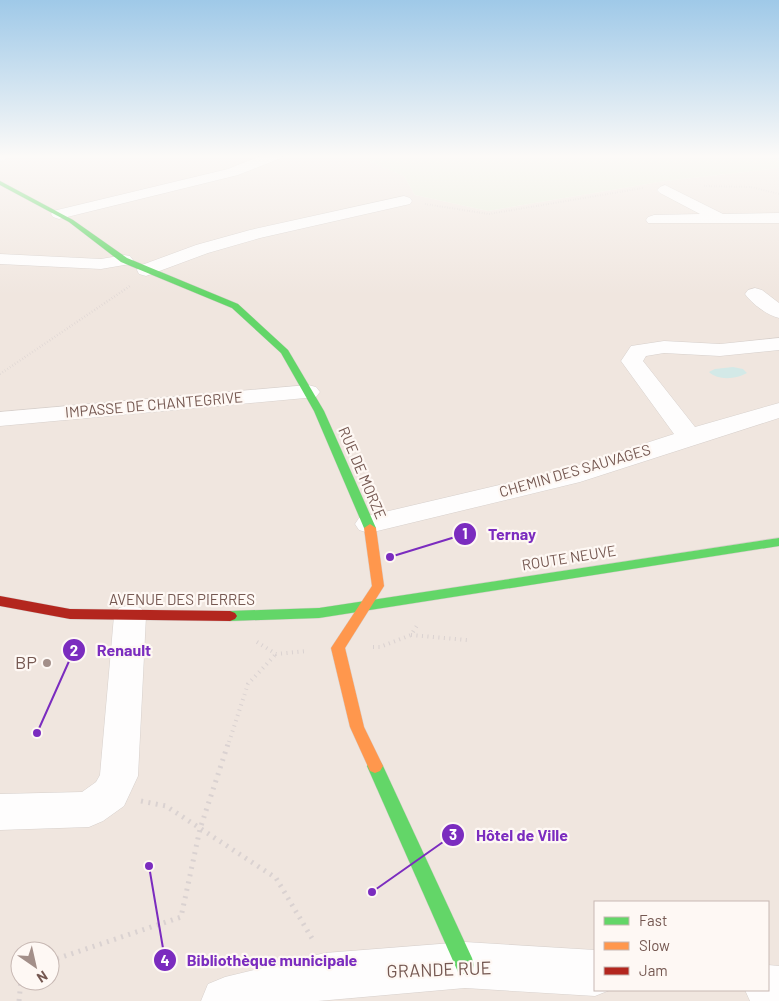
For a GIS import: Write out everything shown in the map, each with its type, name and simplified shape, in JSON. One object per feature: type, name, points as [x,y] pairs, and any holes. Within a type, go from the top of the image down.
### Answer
[{"type":"street","name":"RUE DE MORZE","points":[[36,202],[73,222],[124,260],[235,306],[285,352],[319,411],[369,524],[378,586],[338,648],[357,727],[465,965]]},
{"type":"street","points":[[59,214],[110,202]]},
{"type":"street","points":[[146,270],[202,249],[256,234],[401,202]]},
{"type":"street","points":[[687,202],[719,219]]},
{"type":"street","points":[[654,220],[779,218]]},
{"type":"street","points":[[0,259],[101,264],[124,260]]},
{"type":"street","points":[[754,294],[779,312]]},
{"type":"street","points":[[689,437],[632,361],[639,352],[664,347],[720,350],[779,344]]},
{"type":"street","name":"IMPASSE DE CHANTEGRIVE","points":[[0,419],[308,392]]},
{"type":"street","name":"CHEMIN DES SAUVAGES","points":[[369,524],[571,476],[779,410]]},
{"type":"street","name":"ROUTE NEUVE","points":[[364,606],[779,542]]},
{"type":"street","name":"AVENUE DES PIERRES","points":[[0,600],[70,614],[130,616],[300,614],[364,606]]},
{"type":"street","points":[[0,812],[89,809],[110,794],[119,776],[130,616]]},
{"type":"street","name":"GRANDE RUE","points":[[225,1001],[325,976],[465,965],[594,973]]},
{"type":"path","points":[[409,202],[489,214],[560,202]]},
{"type":"path","points":[[0,374],[146,275],[146,270]]},
{"type":"path","points":[[411,635],[467,640]]},
{"type":"path","points":[[60,959],[181,917],[200,829],[248,684],[276,654]]},
{"type":"path","points":[[110,794],[166,806],[276,878],[316,944],[325,976]]},
{"type":"shaded area","points":[[0,202],[446,202],[488,211],[543,202],[779,202],[779,1001],[0,1001]]},
{"type":"shaded area","points":[[733,367],[743,369],[747,373],[738,377],[722,378],[709,372],[715,369]]},
{"type":"green space","points":[[446,202],[543,202],[488,211]]},
{"type":"traffic: fast","points":[[35,202],[71,221],[124,260],[235,306],[285,352],[319,411],[370,528]]},
{"type":"traffic: fast","points":[[230,616],[319,613],[779,542]]},
{"type":"traffic: fast","points":[[375,766],[465,965]]},
{"type":"traffic: slow","points":[[370,528],[378,586],[338,648],[357,727],[375,766]]},
{"type":"traffic: jam","points":[[0,601],[70,614],[230,616]]},
{"type":"place","name":"Ternay","points":[[390,557]]},
{"type":"place","name":"BP","points":[[47,663]]},
{"type":"place","name":"Renault","points":[[37,733]]},
{"type":"place","name":"Bibliothèque municipale","points":[[149,866]]},
{"type":"place","name":"Hôtel de Ville","points":[[372,892]]}]
